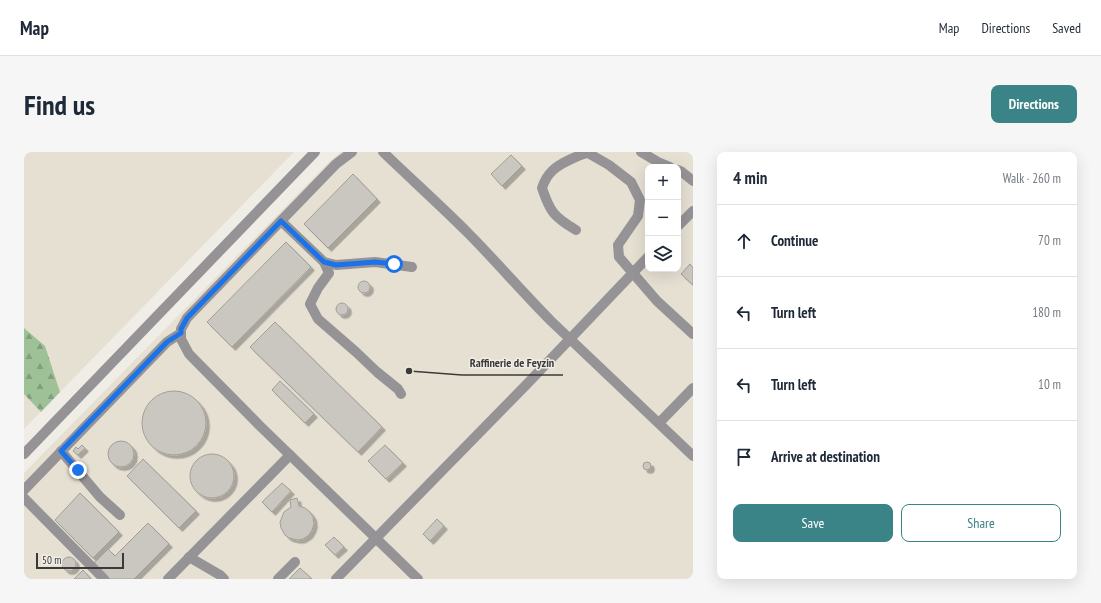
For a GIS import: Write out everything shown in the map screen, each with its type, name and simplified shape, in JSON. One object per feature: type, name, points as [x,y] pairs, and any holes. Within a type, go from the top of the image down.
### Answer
[{"type":"street","points":[[24,454],[315,152]]},
{"type":"street","points":[[352,152],[336,164],[187,318],[181,329],[181,339],[189,354],[290,455],[418,579]]},
{"type":"street","points":[[383,152],[466,231],[517,284],[529,299],[693,456]]},
{"type":"street","points":[[576,230],[560,220],[548,206],[542,188],[545,180],[552,170],[589,152],[610,165],[631,182],[640,200],[638,216],[618,245],[619,257],[657,301],[693,334]]},
{"type":"street","points":[[641,152],[663,164]]},
{"type":"street","points":[[681,172],[693,181]]},
{"type":"street","points":[[681,223],[693,211]]},
{"type":"street","points":[[281,221],[324,262],[329,273],[318,288],[310,304],[318,318],[377,372],[398,389],[401,394]]},
{"type":"street","points":[[336,579],[527,384],[645,260]]},
{"type":"street","points":[[324,262],[336,265],[375,262],[412,267]]},
{"type":"street","points":[[24,490],[167,342],[181,333]]},
{"type":"street","points":[[659,423],[693,388]]},
{"type":"street","points":[[61,451],[100,497],[120,515]]},
{"type":"street","points":[[168,579],[290,455]]},
{"type":"street","points":[[24,498],[104,579]]},
{"type":"street","points":[[189,557],[220,575],[224,579]]},
{"type":"street","points":[[278,579],[295,562]]},
{"type":"shaded area","points":[[24,152],[294,152],[24,429]]},
{"type":"shaded area","points":[[341,152],[693,152],[693,579],[24,579],[24,473],[330,161]]},
{"type":"green space","points":[[24,328],[45,346],[60,392],[41,412],[24,394]]},
{"type":"building","points":[[511,155],[522,166],[502,186],[491,174]]},
{"type":"building","points":[[353,174],[377,199],[328,248],[304,224]]},
{"type":"building","points":[[286,242],[311,267],[232,347],[207,322]]},
{"type":"building","points":[[690,264],[693,268],[693,285],[681,274]]},
{"type":"building","points":[[362,281],[366,281],[370,287],[366,293],[362,293],[358,289],[358,285]]},
{"type":"building","points":[[342,303],[346,305],[348,309],[346,313],[342,315],[338,313],[336,309],[338,305]]},
{"type":"building","points":[[275,322],[382,427],[358,452],[250,347]]},
{"type":"building","points":[[280,381],[314,414],[305,423],[272,390]]},
{"type":"building","points":[[174,391],[186,394],[197,400],[203,411],[206,423],[203,435],[197,446],[186,452],[174,455],[162,452],[151,446],[145,435],[142,423],[145,411],[151,400],[162,394]]},
{"type":"building","points":[[121,441],[130,445],[134,454],[130,463],[121,467],[112,463],[108,454],[112,445]]},
{"type":"building","points":[[82,445],[85,448],[78,455],[73,451],[76,447],[78,449]]},
{"type":"building","points":[[385,445],[403,463],[386,479],[368,461]]},
{"type":"building","points":[[212,454],[224,458],[230,464],[234,476],[230,488],[224,494],[212,498],[200,494],[194,488],[190,476],[194,464],[200,458]]},
{"type":"building","points":[[143,459],[196,511],[179,528],[127,476]]},
{"type":"building","points":[[645,462],[649,462],[651,466],[649,470],[645,470],[643,468],[643,464]]},
{"type":"building","points":[[282,483],[291,491],[272,512],[262,502]]},
{"type":"building","points":[[80,493],[119,532],[93,558],[55,520]]},
{"type":"building","points":[[297,498],[299,506],[310,512],[313,517],[314,524],[309,535],[298,540],[289,538],[285,535],[281,528],[280,522],[284,512],[291,507],[290,500]]},
{"type":"building","points":[[437,519],[444,526],[430,541],[423,534]]},
{"type":"building","points":[[148,523],[169,544],[134,579],[110,579],[94,563],[108,549],[115,556]]},
{"type":"building","points":[[334,537],[344,547],[335,555],[325,545]]},
{"type":"building","points":[[66,557],[72,557],[76,561],[76,567],[72,571],[66,571],[62,567],[62,561]]},
{"type":"building","points":[[300,568],[312,579],[289,579]]},
{"type":"building","points":[[83,570],[91,579],[74,579]]},
{"type":"place","name":"Raffinerie de Feyzin","points":[[409,371]]},
{"type":"route","points":[[78,470],[61,451],[167,342],[181,333],[181,329],[187,318],[281,221],[324,262],[336,265],[375,262],[394,264]]}]
